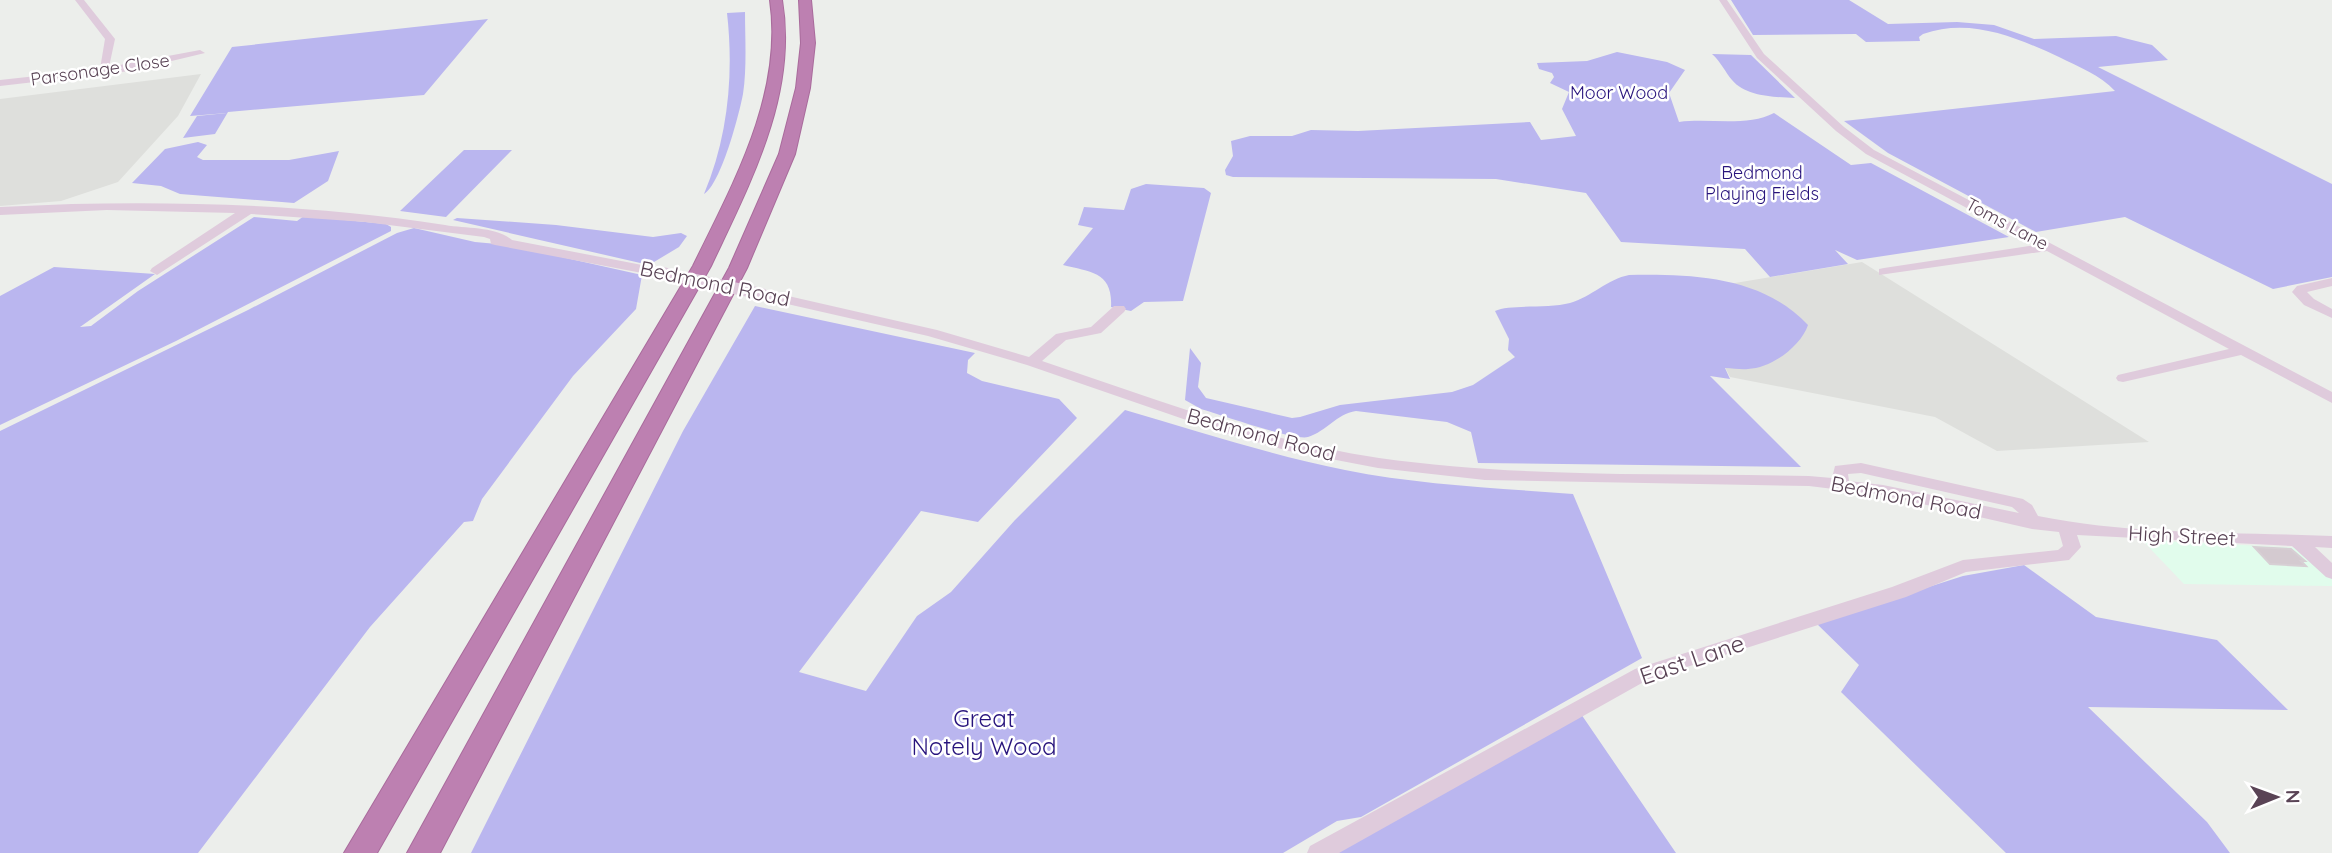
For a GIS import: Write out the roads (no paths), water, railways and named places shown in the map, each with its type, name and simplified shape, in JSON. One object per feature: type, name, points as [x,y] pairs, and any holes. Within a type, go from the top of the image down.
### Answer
[{"type":"highway","points":[[360,853],[702,266],[747,171],[773,91],[781,25],[776,0]]},
{"type":"highway","points":[[423,853],[738,268],[787,153],[803,88],[808,43],[805,0]]},
{"type":"street","points":[[79,0],[110,38],[104,67],[106,71]]},
{"type":"street","name":"Toms Lane","points":[[1723,0],[1760,56],[1853,140],[1890,163],[2332,398]]},
{"type":"street","name":"Parsonage Close","points":[[0,83],[106,71],[200,53]]},
{"type":"street","name":"Bedmond Road","points":[[0,211],[165,205],[349,217],[453,231],[482,240],[506,241],[663,273],[932,333],[1032,362],[1227,429],[1289,446],[1378,463],[1485,475],[1809,481],[1842,484],[1839,476],[1841,470],[1861,468],[2017,503],[2026,509],[2032,523]]},
{"type":"street","points":[[157,271],[248,209]]},
{"type":"street","points":[[1884,272],[2050,247]]},
{"type":"street","points":[[2332,282],[2299,292],[2309,302],[2332,314]]},
{"type":"street","points":[[1032,362],[1061,338],[1096,330],[1119,309]]},
{"type":"street","points":[[2123,378],[2244,350]]},
{"type":"street","name":"High Street","points":[[2032,523],[2140,534],[2332,542]]},
{"type":"street","name":"East Lane","points":[[1318,853],[1642,674],[1899,592],[1964,566],[2063,556],[2072,547],[2066,528]]},
{"type":"street","points":[[2298,542],[2332,573]]},
{"type":"park label","name":"Moor Wood","points":[[1619,93]]},
{"type":"park label","name":"Bedmond Playing Fields","points":[[1762,183]]},
{"type":"park label","name":"Great Notely Wood","points":[[984,733]]}]
